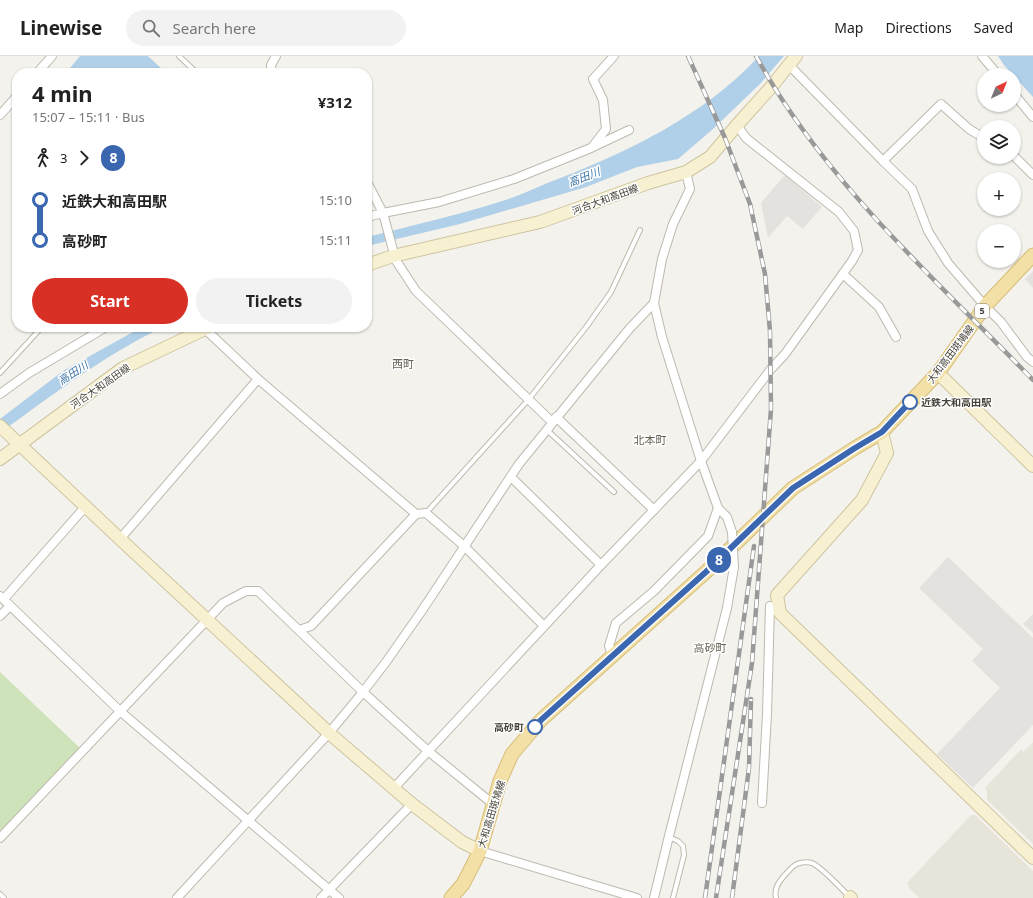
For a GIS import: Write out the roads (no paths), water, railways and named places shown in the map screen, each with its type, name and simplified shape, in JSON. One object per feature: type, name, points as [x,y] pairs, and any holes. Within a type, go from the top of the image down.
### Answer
[{"type":"main road","name":"大和高田斑鳩線","points":[[451,898],[463,884],[480,851],[500,781],[512,754],[541,720],[707,571],[793,488],[882,432],[938,374],[985,306],[1033,255]]},
{"type":"street","points":[[41,68],[52,56]]},
{"type":"street","points":[[272,68],[276,56]]},
{"type":"street","points":[[591,148],[606,129],[603,100],[593,79],[614,56]]},
{"type":"street","points":[[982,56],[992,68]]},
{"type":"street","points":[[793,61],[883,161],[912,189],[928,231],[948,263],[985,306],[1001,322],[1027,357],[1033,362]]},
{"type":"street","name":"河合大和高田線","points":[[372,263],[393,253],[540,222],[648,183],[686,172],[710,157],[793,61]]},
{"type":"street","points":[[0,115],[12,102]]},
{"type":"street","points":[[1021,102],[1033,117]]},
{"type":"street","points":[[883,161],[941,104],[969,129],[977,134]]},
{"type":"street","points":[[393,789],[601,565],[701,462],[771,369],[785,354],[858,250],[854,231],[839,212],[746,138],[737,125]]},
{"type":"street","points":[[372,216],[439,202],[514,179],[591,148],[629,130]]},
{"type":"street","points":[[1021,163],[1033,175]]},
{"type":"street","points":[[654,898],[668,837],[727,608],[734,567],[732,532],[727,518],[718,508],[701,462],[662,337],[654,303],[664,252],[673,224],[690,189],[686,172]]},
{"type":"street","points":[[372,192],[383,213],[393,253],[416,291],[455,330],[529,399],[654,510]]},
{"type":"street","points":[[842,274],[879,307],[896,337]]},
{"type":"street","points":[[177,898],[329,733],[363,692],[421,612],[519,464],[546,429],[630,328],[654,303]]},
{"type":"street","points":[[0,394],[29,373],[98,332]]},
{"type":"street","name":"河合大和高田線","points":[[0,459],[16,442],[123,368],[199,332]]},
{"type":"street","points":[[211,332],[258,379],[416,514]]},
{"type":"street","points":[[938,374],[1033,466]]},
{"type":"street","points":[[120,539],[258,379]]},
{"type":"street","points":[[0,426],[85,507],[208,619],[329,733],[393,789],[462,842],[480,851],[637,898]]},
{"type":"street","points":[[780,613],[777,595],[862,500],[887,453],[882,432]]},
{"type":"street","points":[[510,477],[601,565]]},
{"type":"street","points":[[85,507],[2,598],[121,712],[339,898]]},
{"type":"street","points":[[612,655],[608,646],[616,623],[654,591],[708,536],[718,508]]},
{"type":"street","points":[[299,630],[311,626],[416,514],[426,513],[464,546],[544,626]]},
{"type":"street","points":[[0,838],[223,603],[246,591],[258,591],[363,692],[428,751],[493,804]]},
{"type":"street","points":[[0,616],[10,606]]},
{"type":"street","points":[[762,803],[767,714],[770,606],[780,613],[1033,858]]},
{"type":"street","points":[[321,898],[412,804]]},
{"type":"lane","points":[[179,56],[192,68]]},
{"type":"lane","points":[[426,513],[529,399],[587,326],[611,292],[640,230]]},
{"type":"lane","points":[[0,373],[37,332]]},
{"type":"lane","points":[[546,429],[614,492]]},
{"type":"lane","points":[[668,837],[678,841],[683,846],[684,855],[672,898]]},
{"type":"lane","points":[[776,898],[775,891],[779,881],[792,866],[802,862],[813,864],[820,869],[850,898]]},
{"type":"lane","points":[[0,894],[4,898]]},
{"type":"water","points":[[80,56],[148,56],[161,68],[70,68]]},
{"type":"water","name":"高田川","points":[[759,56],[784,56],[761,83],[713,129],[678,159],[637,167],[586,187],[460,224],[372,245],[372,236],[510,199],[607,159],[662,131],[689,115],[714,97]]},
{"type":"water","points":[[998,56],[1033,56],[1033,97],[1021,84],[1021,68],[1007,68]]},
{"type":"water","name":"高田川","points":[[133,332],[153,332],[120,350],[59,390],[0,433],[0,419],[63,371]]},
{"type":"railway","points":[[688,56],[725,138],[750,204],[765,274],[770,331],[771,409],[752,663],[716,898]]},
{"type":"railway","points":[[756,56],[784,102],[814,145],[848,187],[920,266],[1033,380]]},
{"type":"railway","points":[[705,898],[754,546]]},
{"type":"railway","points":[[732,898],[749,768],[751,699]]},
{"type":"place","name":"近鉄大和高田駅","points":[[910,402]]},
{"type":"place","name":"高砂町","points":[[535,727]]},
{"type":"district","name":"西町","points":[[403,364]]},
{"type":"district","name":"北本町","points":[[650,440]]},
{"type":"district","name":"高砂町","points":[[710,648]]}]
